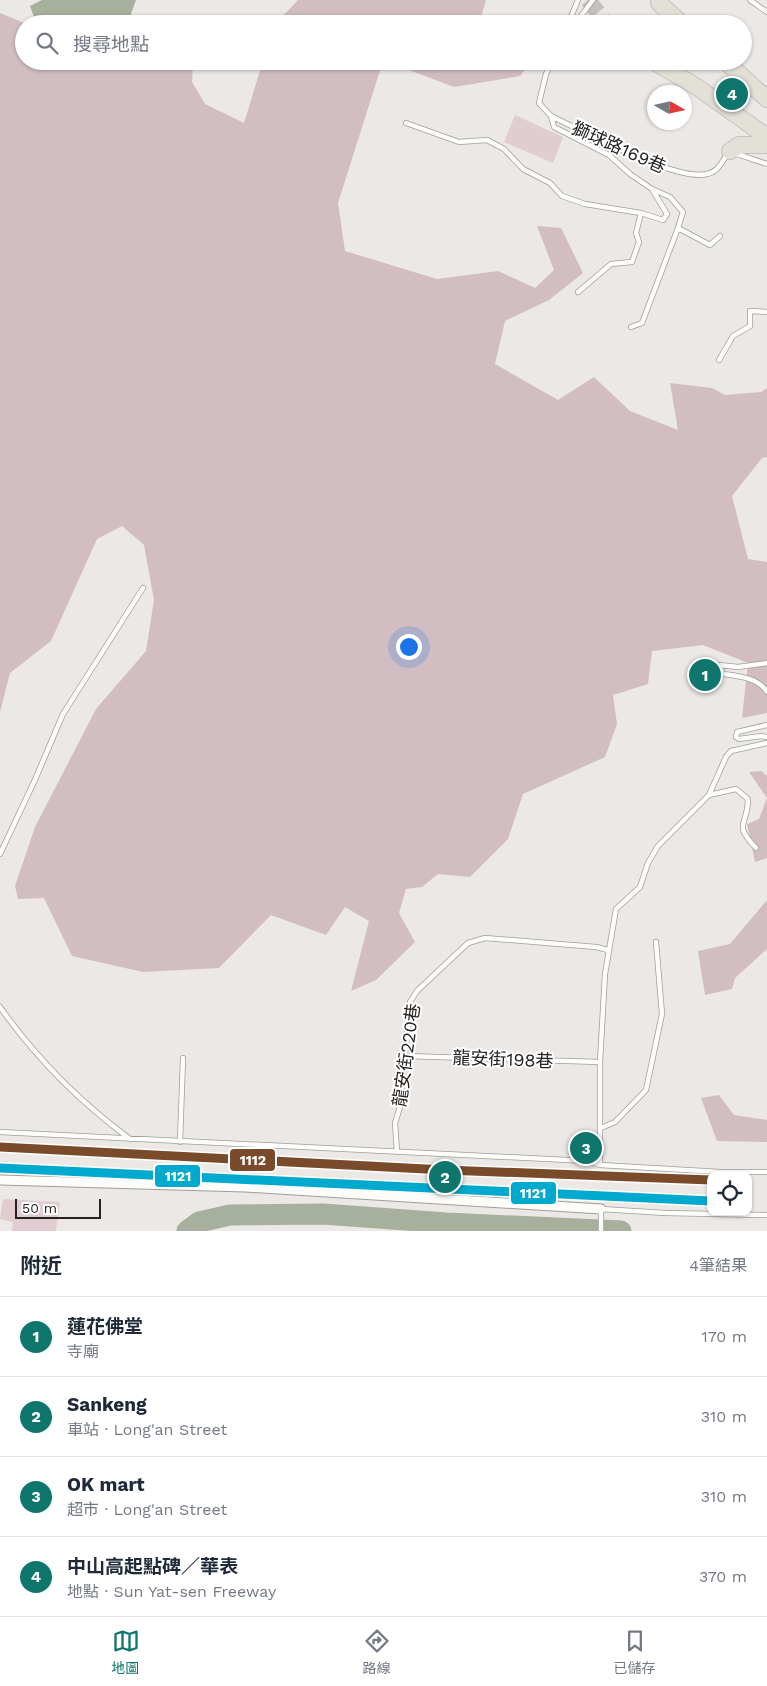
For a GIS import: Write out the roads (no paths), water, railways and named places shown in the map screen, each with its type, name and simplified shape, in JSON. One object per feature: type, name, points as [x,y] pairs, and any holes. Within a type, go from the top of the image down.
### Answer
[{"type":"highway","points":[[659,3],[672,15]]},
{"type":"highway","points":[[668,70],[696,87],[766,137]]},
{"type":"highway","points":[[735,70],[767,99]]},
{"type":"highway","points":[[730,151],[766,137]]},
{"type":"street","points":[[0,1180],[245,1187],[601,1209]]},
{"type":"lane","points":[[572,15],[578,0]]},
{"type":"lane","points":[[582,15],[593,0]]},
{"type":"lane","points":[[750,0],[767,12]]},
{"type":"lane","name":"獅球路169巷","points":[[548,70],[539,103],[551,116],[673,171],[706,175],[715,172],[730,151]]},
{"type":"lane","points":[[551,116],[554,127],[609,154],[630,174],[652,189],[670,197],[683,212],[642,323],[631,327]]},
{"type":"lane","points":[[406,123],[459,142],[487,140],[504,148],[523,169],[550,183],[562,196],[585,204],[641,213],[662,220],[667,214],[652,189]]},
{"type":"lane","points":[[730,151],[767,164]]},
{"type":"lane","points":[[578,292],[611,264],[632,262],[639,242],[636,233],[641,213]]},
{"type":"lane","points":[[678,228],[710,245],[720,236]]},
{"type":"lane","points":[[719,360],[733,336],[750,326],[750,310],[767,312]]},
{"type":"lane","points":[[0,854],[63,714],[143,588]]},
{"type":"lane","points":[[767,663],[738,667],[719,665],[723,674],[740,676],[763,684],[767,692]]},
{"type":"lane","points":[[767,725],[737,732],[736,737],[740,739],[767,737]]},
{"type":"lane","points":[[600,1165],[600,1062],[605,974],[616,909],[640,887],[648,863],[658,846],[708,795],[726,757],[731,751],[767,743]]},
{"type":"lane","points":[[708,795],[736,789],[748,799],[742,825],[744,835],[756,848]]},
{"type":"lane","name":"龍安街220巷","points":[[397,1152],[395,1123],[400,1107],[410,1002],[417,991],[468,943],[485,938],[596,946],[608,950]]},
{"type":"lane","points":[[601,1128],[615,1122],[646,1090],[662,1014],[656,942]]},
{"type":"lane","points":[[0,1007],[20,1036],[55,1074],[106,1121],[132,1140]]},
{"type":"lane","name":"龍安街198巷","points":[[405,1056],[600,1062]]},
{"type":"lane","points":[[180,1142],[183,1058]]},
{"type":"lane","points":[[0,1132],[132,1140],[587,1160],[600,1165],[721,1172],[767,1172]]},
{"type":"lane","points":[[601,1231],[601,1209],[665,1213],[767,1215]]},
{"type":"waterway","points":[[187,1231],[199,1222],[230,1215],[323,1214],[446,1223],[621,1231]]},
{"type":"tunnel","points":[[588,0],[600,15]]},
{"type":"place","name":"中山高起點碑／華表","points":[[732,94]]},
{"type":"place","name":"蓮花佛堂","points":[[705,675]]},
{"type":"place","name":"OK mart","points":[[586,1148]]},
{"type":"place","name":"Sankeng","points":[[445,1177]]}]
